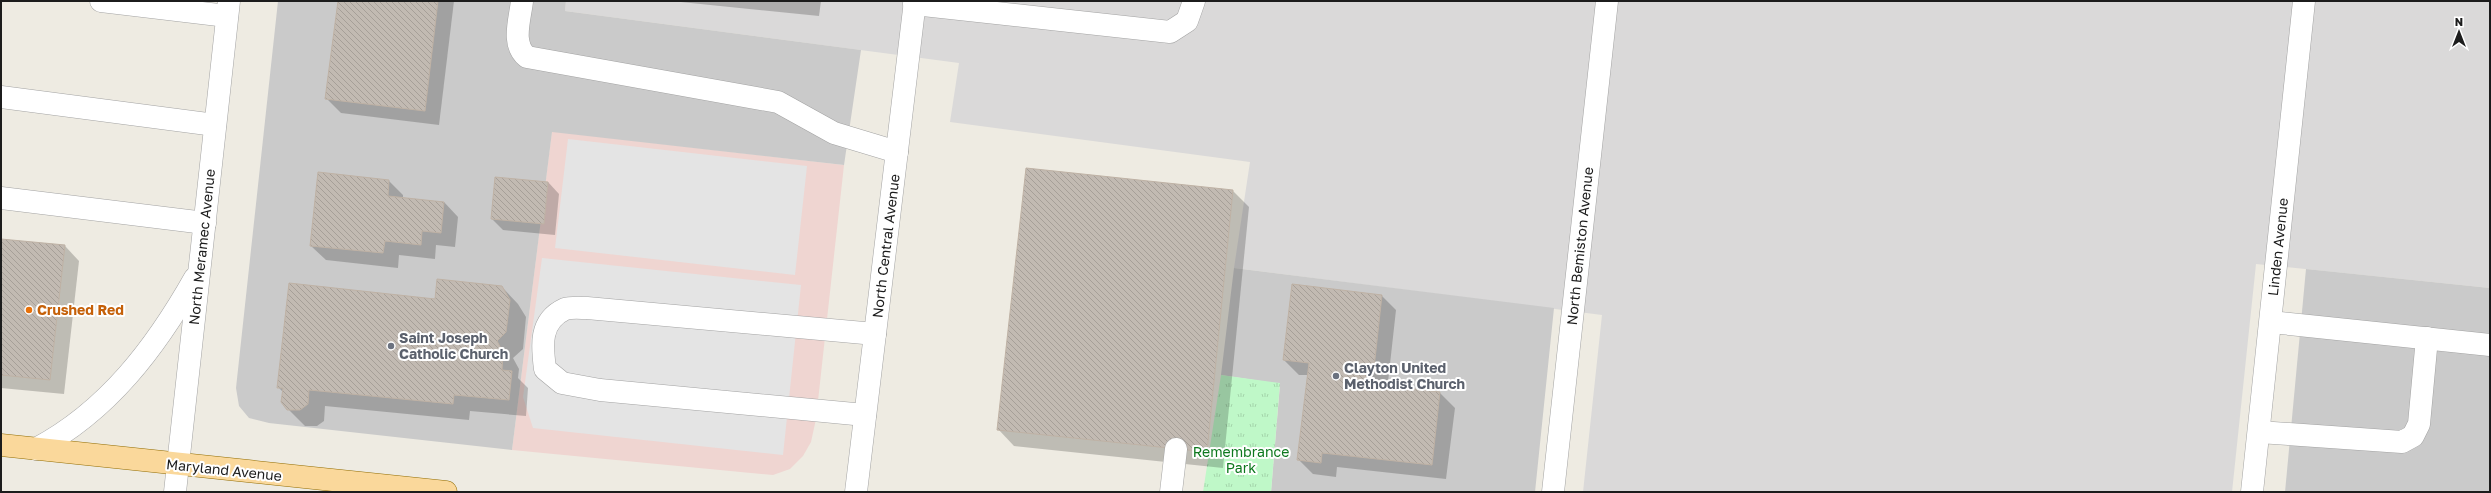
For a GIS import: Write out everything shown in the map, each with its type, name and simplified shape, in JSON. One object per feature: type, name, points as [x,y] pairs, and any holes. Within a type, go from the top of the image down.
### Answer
[{"type":"main road","name":"Maryland Avenue","points":[[1,445],[178,465],[446,492]]},
{"type":"street","points":[[522,1],[517,42],[520,52],[528,57],[778,102],[834,133],[897,152]]},
{"type":"street","points":[[915,2],[1170,32],[1188,21],[1194,1]]},
{"type":"street","name":"North Bemiston Avenue","points":[[1553,492],[1607,1]]},
{"type":"street","name":"Linden Avenue","points":[[2252,492],[2304,1]]},
{"type":"street","points":[[108,2],[228,9]]},
{"type":"street","name":"North Central Avenue","points":[[856,492],[915,2]]},
{"type":"street","name":"North Meramec Avenue","points":[[176,492],[228,9]]},
{"type":"street","points":[[1,97],[215,125]]},
{"type":"street","points":[[1,198],[205,223]]},
{"type":"street","points":[[36,449],[65,434],[115,390],[169,321],[200,270]]},
{"type":"street","points":[[865,415],[600,390],[562,384],[545,369],[541,342],[549,322],[566,309],[587,308],[875,334]]},
{"type":"street","points":[[2271,322],[2490,345]]},
{"type":"street","points":[[2259,432],[2402,442],[2413,436],[2419,424],[2426,338]]},
{"type":"street","points":[[1171,492],[1176,449]]},
{"type":"shaded area","points":[[278,1],[566,1],[565,11],[861,50],[844,165],[552,132],[512,450],[269,423],[249,418],[239,406],[236,388]]},
{"type":"shaded area","points":[[566,1],[2490,1],[2490,288],[2256,264],[2232,492],[1583,492],[1602,315],[1234,268],[1250,162],[950,122],[959,63],[565,11]]},
{"type":"shaded area","points":[[552,131],[844,165],[816,419],[811,442],[803,456],[790,469],[773,475],[512,450]]},
{"type":"shaded area","points":[[568,139],[807,166],[795,275],[555,248]]},
{"type":"shaded area","points":[[542,258],[801,285],[783,455],[533,428],[523,397]]},
{"type":"shaded area","name":"Clayton United Methodist Church","points":[[1234,268],[1554,308],[1535,492],[1271,492],[1280,384],[1221,375]]},
{"type":"shaded area","points":[[2306,269],[2490,288],[2490,492],[2285,492]]},
{"type":"green space","name":"Remembrance Park","points":[[1221,375],[1280,383],[1271,492],[1203,492]]},
{"type":"building","points":[[338,1],[438,1],[425,111],[325,99]]},
{"type":"building","points":[[1026,168],[1233,190],[1207,452],[997,430]]},
{"type":"building","points":[[318,172],[389,180],[388,196],[444,202],[441,233],[422,231],[421,245],[385,241],[383,253],[310,246]]},
{"type":"building","points":[[495,177],[548,182],[544,224],[491,219]]},
{"type":"building","name":"Crushed Red","points":[[1,239],[65,245],[50,380],[1,375]]},
{"type":"building","name":"Saint Joseph Catholic Church","points":[[437,279],[502,286],[510,300],[506,332],[497,341],[503,352],[502,370],[512,371],[509,400],[454,395],[453,404],[309,390],[308,404],[300,410],[287,410],[281,402],[283,388],[277,388],[289,283],[435,299]]},
{"type":"building","name":"Clayton United Methodist Church","points":[[1292,284],[1382,295],[1374,368],[1367,367],[1365,383],[1440,392],[1432,465],[1322,453],[1321,463],[1297,460],[1309,363],[1283,360]]},
{"type":"place","name":"Crushed Red","points":[[29,310]]},
{"type":"place","name":"Saint Joseph Catholic Church","points":[[391,346]]},
{"type":"place","name":"Clayton United Methodist Church","points":[[1336,376]]}]
